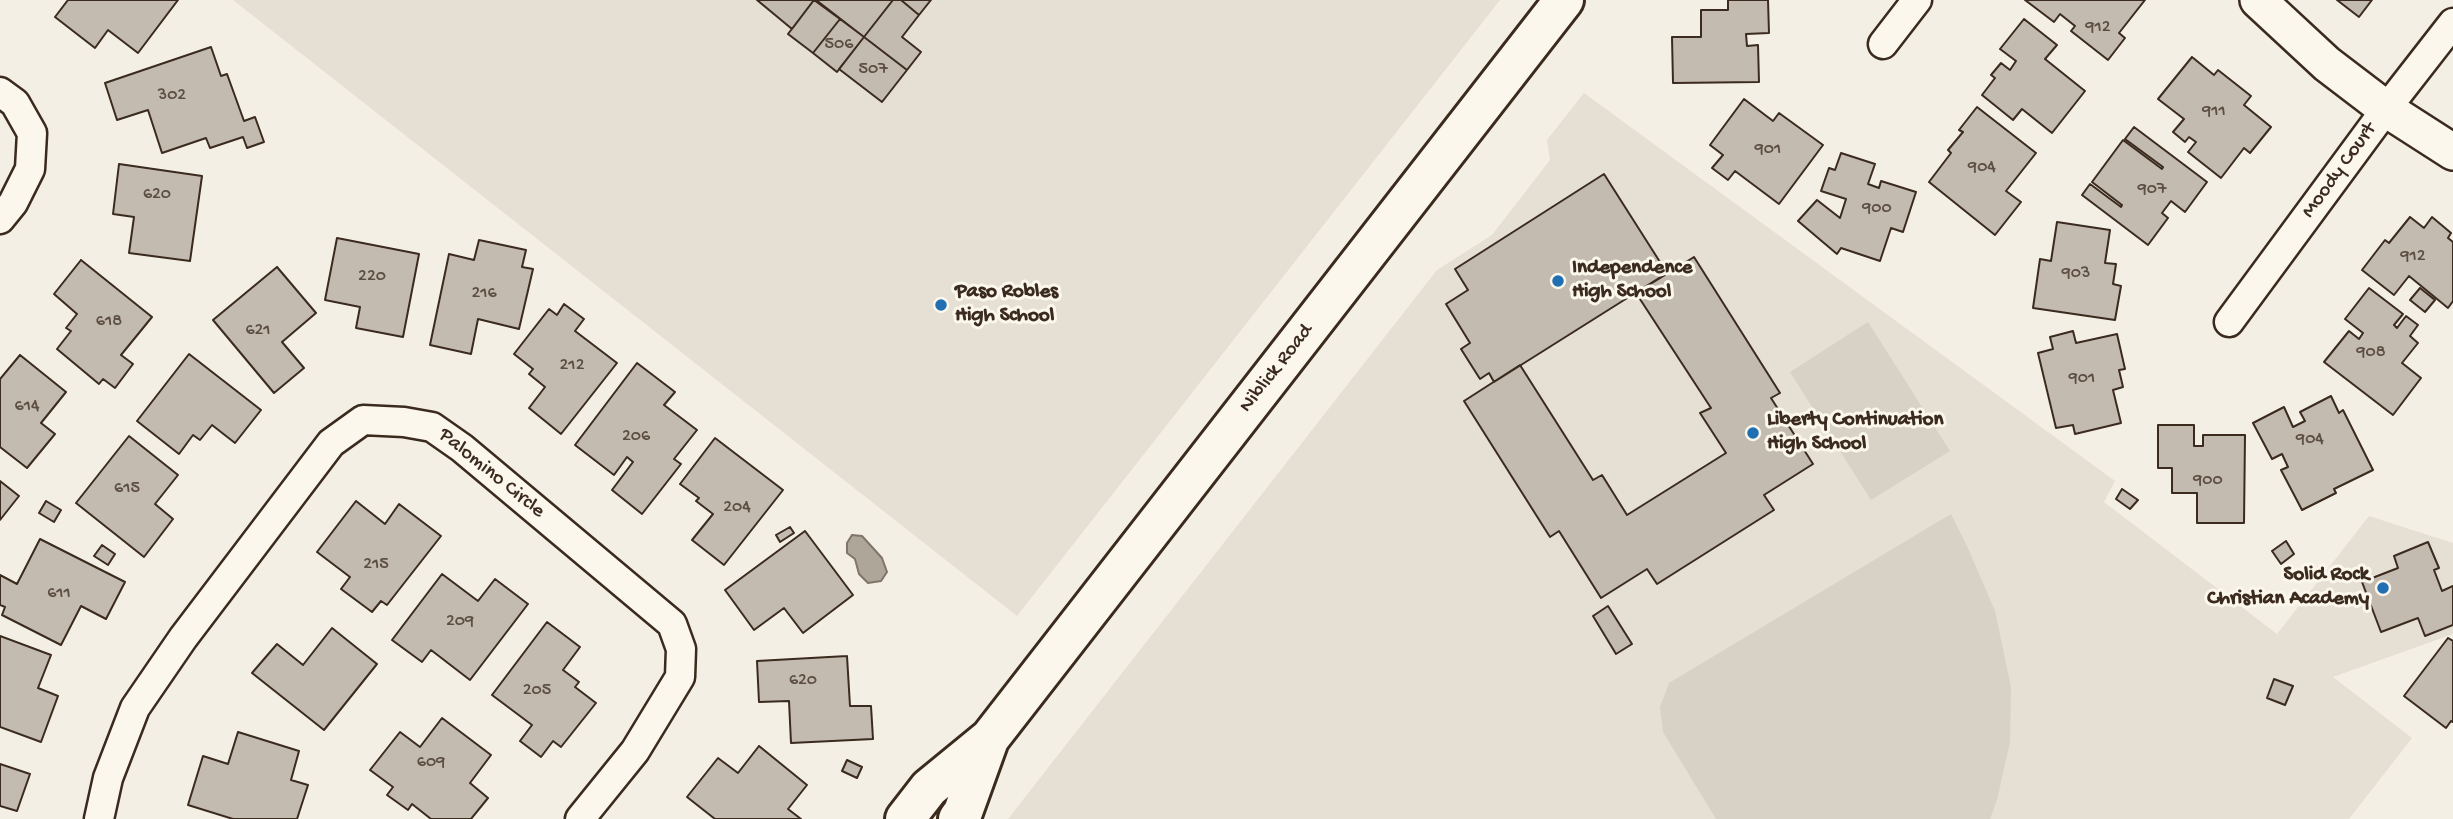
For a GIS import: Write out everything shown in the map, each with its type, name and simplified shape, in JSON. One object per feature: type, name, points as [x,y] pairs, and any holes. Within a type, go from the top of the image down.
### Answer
[{"type":"main road","name":"Niblick Road","points":[[905,819],[929,788],[990,738],[1564,0]]},
{"type":"main road","name":"Niblick Road","points":[[958,819],[964,812],[990,738]]},
{"type":"street","points":[[1883,44],[1917,0]]},
{"type":"street","points":[[2258,0],[2327,64],[2386,109],[2453,152]]},
{"type":"street","name":"Moody Court","points":[[2229,321],[2453,23]]},
{"type":"street","points":[[0,92],[15,103],[32,133],[30,169],[13,203],[0,219]]},
{"type":"street","name":"Palomino Circle","points":[[99,819],[108,778],[135,708],[183,638],[331,443],[363,420],[404,422],[432,427],[462,448],[672,624],[681,649],[680,677],[635,751],[580,819]]},
{"type":"shaded area","name":"Paso Robles High School","points":[[233,0],[1500,0],[1017,616]]},
{"type":"shaded area","points":[[1584,93],[2115,481],[2104,502],[2277,634],[2369,516],[2453,543],[2453,634],[2333,677],[2412,738],[2349,819],[1008,819],[1437,270],[1492,235],[1550,160],[1547,140]]},
{"type":"shaded area","points":[[1868,322],[1950,451],[1871,500],[1790,372]]},
{"type":"shaded area","points":[[1951,514],[1995,611],[2011,687],[2010,742],[1990,819],[1716,819],[1663,732],[1660,707],[1669,683]]},
{"type":"shaded area","points":[[852,535],[862,536],[882,558],[887,572],[881,581],[868,583],[859,574],[855,559],[847,553],[847,543]]},
{"type":"building","points":[[68,0],[178,0],[138,53],[108,30],[95,48],[55,17]]},
{"type":"building","points":[[757,0],[814,0],[792,29]]},
{"type":"building","points":[[814,0],[840,19],[813,53],[788,34]]},
{"type":"building","points":[[816,0],[893,0],[864,37]]},
{"type":"building","points":[[893,0],[901,0],[919,15],[902,37],[921,52],[907,70],[864,37]]},
{"type":"building","points":[[901,0],[931,0],[919,15]]},
{"type":"building","points":[[1728,0],[1768,0],[1769,33],[1746,34],[1747,46],[1758,45],[1759,82],[1673,83],[1672,37],[1701,37],[1701,10],[1728,10]]},
{"type":"building","points":[[2025,0],[2145,0],[2119,33],[2125,38],[2108,60],[2071,31],[2075,26],[2060,14],[2054,22]]},
{"type":"building","points":[[2337,0],[2372,0],[2359,17]]},
{"type":"building","points":[[840,19],[864,37],[837,72],[813,53]]},
{"type":"building","points":[[2024,19],[2057,45],[2045,59],[2085,91],[2052,133],[2022,109],[2013,120],[1982,95],[1995,78],[1991,75],[2001,63],[2010,70],[2016,61],[2000,49]]},
{"type":"building","points":[[864,37],[907,70],[882,102],[839,69]]},
{"type":"building","points":[[211,47],[221,76],[227,74],[244,121],[255,117],[264,142],[247,148],[243,137],[210,148],[206,138],[162,153],[148,110],[117,120],[105,83]]},
{"type":"building","points":[[2192,57],[2214,75],[2218,70],[2251,96],[2244,105],[2271,127],[2250,153],[2244,148],[2221,178],[2188,152],[2196,142],[2189,137],[2185,142],[2173,132],[2184,119],[2158,99]]},
{"type":"building","points":[[1744,99],[1773,121],[1779,113],[1823,145],[1779,204],[1735,171],[1728,180],[1712,168],[1723,155],[1710,145]]},
{"type":"building","points":[[1977,107],[2036,153],[2006,191],[2021,202],[1995,235],[1929,182],[1951,153],[1948,150],[1963,132],[1959,130]]},
{"type":"building","points":[[2134,127],[2207,182],[2185,212],[2171,201],[2162,213],[2168,218],[2148,245],[2082,195],[2090,184],[2121,207],[2122,205],[2092,182],[2123,140],[2162,169],[2163,167],[2125,139]]},
{"type":"building","points":[[1841,153],[1875,164],[1868,184],[1879,188],[1881,181],[1916,192],[1903,232],[1891,228],[1880,261],[1841,248],[1837,254],[1798,221],[1817,200],[1840,218],[1846,199],[1821,191],[1829,168],[1835,170]]},
{"type":"building","points":[[119,164],[202,176],[190,261],[129,253],[134,217],[113,214]]},
{"type":"building","name":"Independence High School","points":[[1604,174],[1667,273],[1494,382],[1489,373],[1480,379],[1461,349],[1470,343],[1446,304],[1468,290],[1455,269]]},
{"type":"building","points":[[2410,217],[2424,228],[2432,217],[2451,233],[2448,238],[2453,242],[2453,301],[2448,308],[2409,276],[2394,295],[2362,270],[2385,240],[2389,243]]},
{"type":"building","points":[[2057,222],[2110,230],[2105,263],[2116,264],[2113,284],[2121,286],[2115,320],[2033,308],[2040,259],[2051,261]]},
{"type":"building","points":[[337,238],[419,254],[403,337],[356,328],[360,307],[325,300]]},
{"type":"building","points":[[479,240],[526,250],[522,267],[533,269],[519,329],[478,319],[471,354],[430,345],[449,254],[474,260]]},
{"type":"building","name":"Liberty Continuation High School","points":[[1694,257],[1780,393],[1771,398],[1813,464],[1764,495],[1774,510],[1657,584],[1647,569],[1601,598],[1559,531],[1550,537],[1464,401],[1520,365],[1593,480],[1602,475],[1627,515],[1726,453],[1700,413],[1711,408],[1636,293]]},
{"type":"building","points":[[81,260],[152,317],[121,355],[133,364],[115,388],[103,379],[99,384],[57,349],[71,331],[66,328],[77,314],[54,294]]},
{"type":"building","points":[[277,267],[316,313],[282,342],[304,368],[274,393],[213,320]]},
{"type":"building","points":[[2369,288],[2403,314],[2394,325],[2397,328],[2406,316],[2418,325],[2410,336],[2418,343],[2402,363],[2421,378],[2393,415],[2324,362],[2349,331],[2359,339],[2363,333],[2345,319]]},
{"type":"building","points":[[2420,288],[2435,300],[2425,312],[2410,300]]},
{"type":"building","points":[[564,304],[584,319],[575,331],[617,363],[561,434],[529,408],[545,387],[529,374],[533,369],[514,354],[549,309],[557,315]]},
{"type":"building","points":[[2073,331],[2076,343],[2117,334],[2125,369],[2119,370],[2123,387],[2113,390],[2121,423],[2075,434],[2073,425],[2056,428],[2038,353],[2053,349],[2050,337]]},
{"type":"building","points":[[189,354],[261,410],[235,443],[212,425],[200,440],[193,435],[179,454],[137,421]]},
{"type":"building","points":[[20,355],[66,392],[41,423],[55,434],[27,468],[0,447],[0,379]]},
{"type":"building","points":[[637,363],[675,392],[664,405],[697,430],[674,459],[681,464],[642,514],[612,490],[633,462],[627,457],[614,475],[575,445]]},
{"type":"building","points":[[2331,396],[2339,413],[2343,410],[2373,470],[2334,489],[2336,493],[2302,510],[2281,470],[2288,467],[2282,454],[2272,459],[2253,423],[2284,407],[2293,427],[2305,421],[2300,412]]},
{"type":"building","points":[[2158,425],[2194,425],[2194,446],[2203,446],[2203,435],[2245,435],[2244,523],[2197,523],[2197,493],[2172,493],[2172,468],[2158,468]]},
{"type":"building","points":[[129,436],[178,475],[155,504],[173,519],[144,557],[76,503]]},
{"type":"building","points":[[715,438],[783,490],[724,565],[692,540],[713,514],[696,501],[699,498],[680,484]]},
{"type":"building","points":[[0,481],[19,496],[0,520]]},
{"type":"building","points":[[2122,489],[2138,500],[2130,509],[2116,499]]},
{"type":"building","points":[[46,501],[61,510],[54,522],[39,513]]},
{"type":"building","points":[[356,501],[385,524],[399,504],[441,536],[387,605],[381,601],[372,612],[341,589],[350,577],[317,552]]},
{"type":"building","points":[[790,527],[794,533],[780,542],[776,535]]},
{"type":"building","points":[[805,531],[853,595],[803,633],[784,608],[754,630],[725,590]]},
{"type":"building","points":[[40,539],[125,582],[106,619],[81,606],[61,645],[2,615],[5,607],[0,605],[0,575],[17,584]]},
{"type":"building","points":[[2286,541],[2294,554],[2281,564],[2272,551]]},
{"type":"building","points":[[2428,542],[2439,568],[2434,570],[2442,591],[2453,586],[2453,625],[2425,636],[2418,618],[2381,632],[2362,582],[2398,568],[2394,556]]},
{"type":"building","points":[[102,545],[115,554],[108,565],[94,556]]},
{"type":"building","points":[[442,574],[478,601],[495,579],[528,604],[470,680],[431,650],[422,662],[392,640]]},
{"type":"building","points":[[1608,606],[1632,644],[1616,654],[1593,616]]},
{"type":"building","points":[[547,622],[580,647],[563,670],[579,682],[575,687],[596,703],[561,747],[553,741],[541,757],[520,741],[532,725],[492,695]]},
{"type":"building","points":[[332,628],[377,664],[324,730],[252,673],[277,644],[303,665]]},
{"type":"building","points":[[0,636],[51,655],[38,688],[58,696],[41,742],[0,727]]},
{"type":"building","points":[[2448,638],[2453,641],[2453,722],[2446,728],[2404,696]]},
{"type":"building","points":[[847,656],[850,706],[871,706],[873,739],[791,743],[789,701],[759,702],[757,661]]},
{"type":"building","points":[[2274,679],[2293,686],[2285,705],[2267,698]]},
{"type":"building","points":[[442,718],[491,755],[470,783],[488,798],[471,819],[431,819],[412,804],[408,810],[387,795],[393,787],[370,770],[400,732],[420,747]]},
{"type":"building","points":[[238,732],[299,751],[291,780],[308,785],[297,819],[233,819],[188,805],[203,756],[228,764]]},
{"type":"building","points":[[759,746],[807,785],[788,809],[801,819],[715,819],[687,797],[718,758],[738,773]]},
{"type":"building","points":[[847,760],[862,767],[857,778],[842,771]]},
{"type":"building","points":[[0,764],[30,774],[17,811],[0,806]]},
{"type":"place","name":"Independence High School","points":[[1558,281]]},
{"type":"place","name":"Paso Robles High School","points":[[941,305]]},
{"type":"place","name":"Liberty Continuation High School","points":[[1753,433]]},
{"type":"place","name":"Solid Rock Christian Academy","points":[[2383,588]]}]
